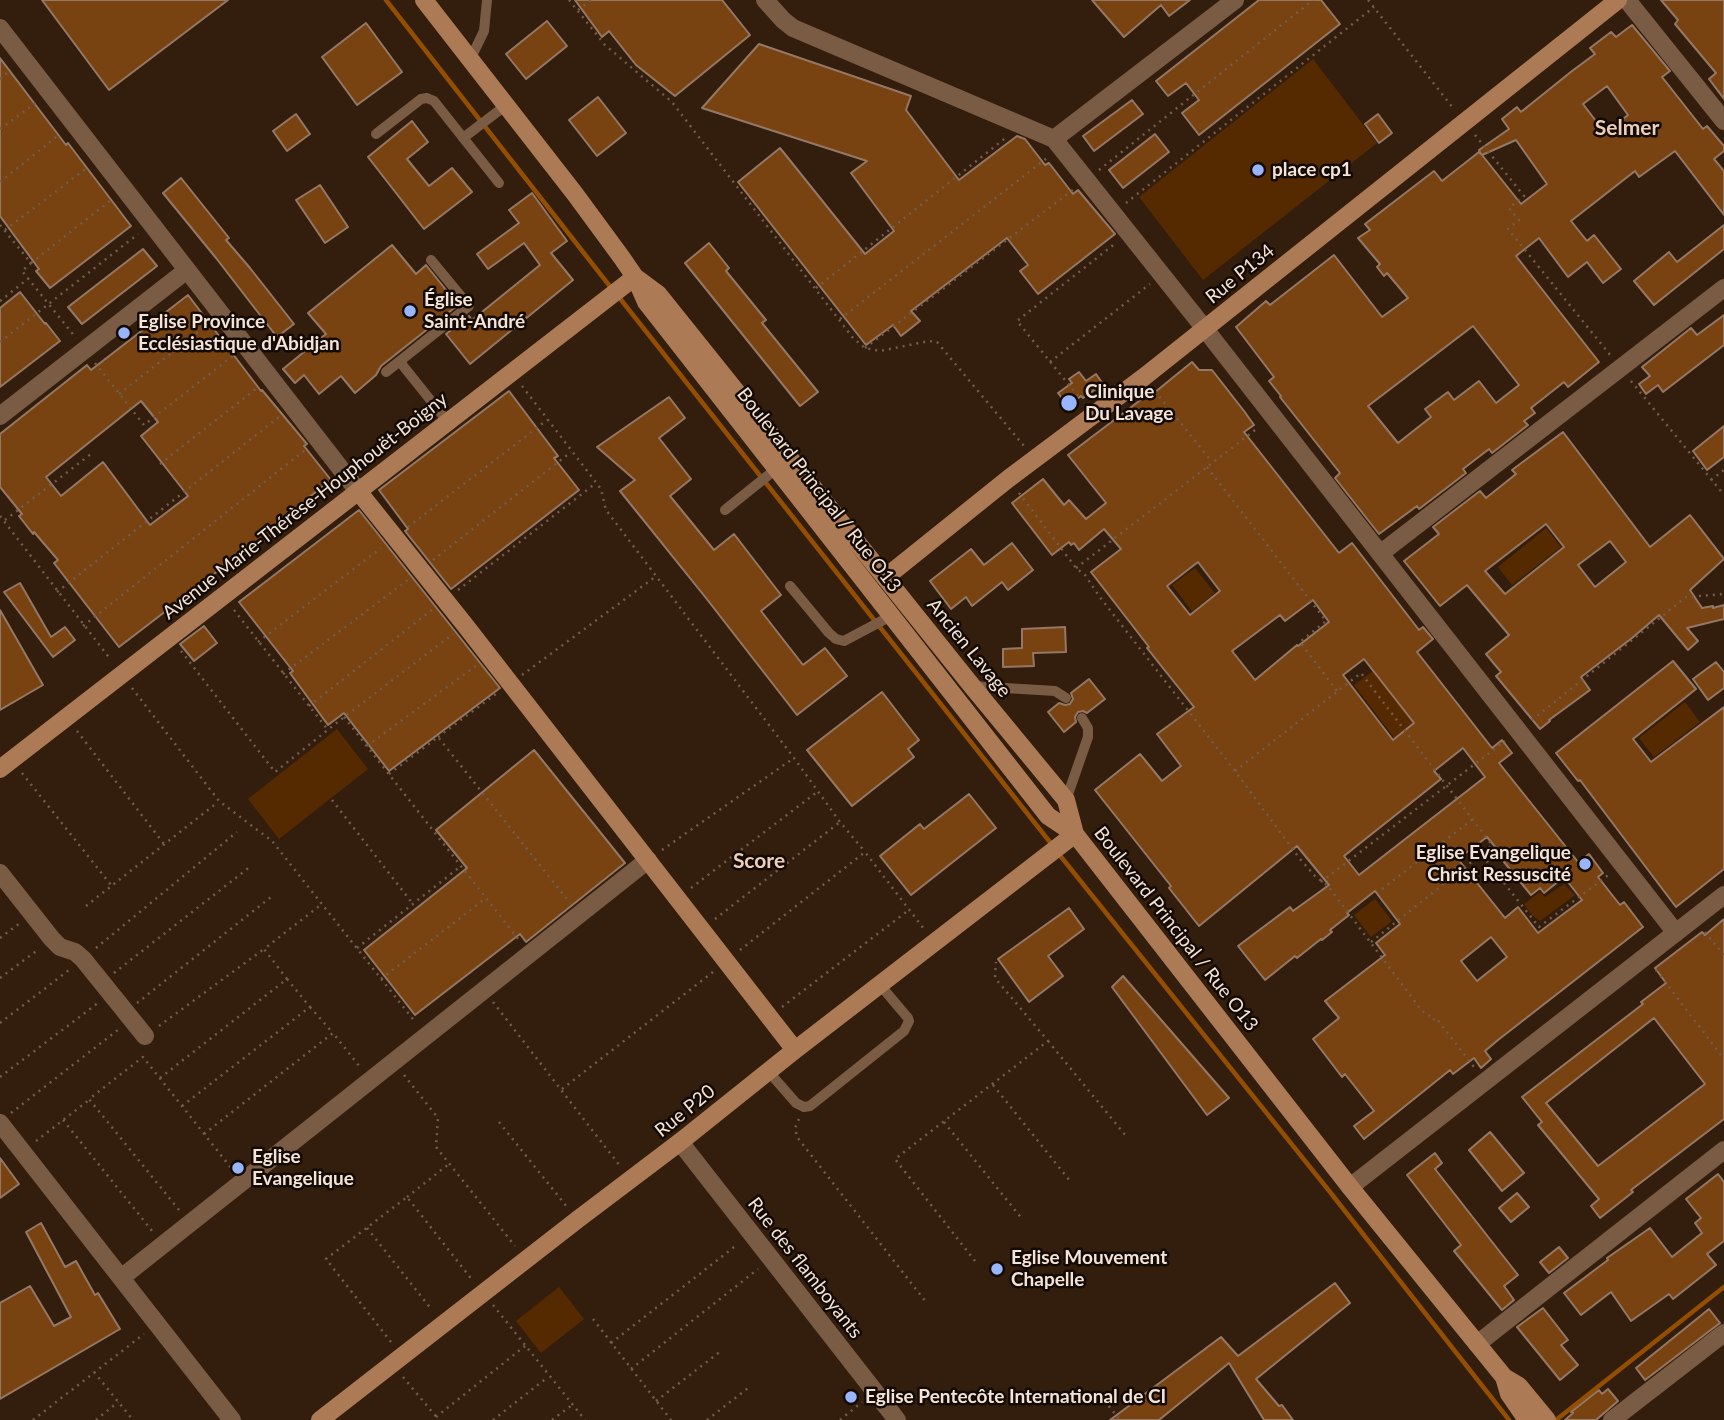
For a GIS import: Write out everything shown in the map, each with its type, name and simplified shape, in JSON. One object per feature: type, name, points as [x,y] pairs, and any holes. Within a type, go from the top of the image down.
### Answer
[{"type":"street","name":"Boulevard Principal / Rue O13","points":[[424,0],[575,194],[635,276],[646,303],[1048,816],[1075,834],[1350,1187],[1504,1377],[1509,1394],[1526,1410],[1546,1420]]},
{"type":"street","points":[[765,0],[793,28],[1022,125],[1057,143],[1381,553],[1676,933]]},
{"type":"street","points":[[1057,143],[1235,0]]},
{"type":"street","name":"Rue P134","points":[[886,577],[1205,329],[1618,0]]},
{"type":"street","points":[[1627,0],[1724,121]]},
{"type":"street","points":[[0,28],[795,1050]]},
{"type":"street","points":[[0,416],[187,270]]},
{"type":"street","name":"Boulevard Principal / Rue O13","points":[[635,276],[657,294],[766,429]]},
{"type":"street","name":"Avenue Marie-Thérèse-Houphouët-Boigny","points":[[6,764],[635,276]]},
{"type":"street","points":[[1381,553],[1724,288]]},
{"type":"street","name":"Ancien Lavage","points":[[766,429],[1066,800],[1075,834]]},
{"type":"street","name":"Rue P20","points":[[320,1420],[1075,834]]},
{"type":"street","points":[[121,1278],[648,860]]},
{"type":"street","points":[[0,873],[52,939],[60,947],[75,952],[83,959],[145,1036]]},
{"type":"street","points":[[1350,1187],[1724,895]]},
{"type":"street","points":[[6,1118],[23,1152],[232,1420]]},
{"type":"street","name":"Rue des flamboyants","points":[[680,1142],[897,1420]]},
{"type":"street","points":[[1477,1344],[1724,1150]]},
{"type":"street","points":[[1612,1420],[1724,1333]]},
{"type":"lane","points":[[470,60],[484,31],[487,0]]},
{"type":"lane","points":[[376,134],[421,99],[428,98],[434,101],[499,183]]},
{"type":"lane","points":[[463,138],[505,106]]},
{"type":"lane","points":[[386,372],[469,306],[431,260]]},
{"type":"lane","points":[[400,362],[448,422]]},
{"type":"lane","points":[[725,510],[776,469]]},
{"type":"lane","points":[[790,586],[836,639],[844,641],[891,616]]},
{"type":"lane","points":[[972,685],[1055,691],[1066,698]]},
{"type":"lane","points":[[1066,800],[1088,737],[1088,728],[1082,718]]},
{"type":"lane","points":[[768,1071],[796,1103],[804,1107],[810,1106],[904,1031],[908,1018],[880,985]]},
{"type":"path","points":[[569,0],[605,45],[672,102],[853,338],[865,348],[880,351],[929,341],[937,342],[1035,459]]},
{"type":"path","points":[[578,10],[591,0]]},
{"type":"path","points":[[865,348],[1086,181],[1313,0]]},
{"type":"path","points":[[1368,0],[1524,196],[1509,208],[1519,220],[1508,229],[1724,495]]},
{"type":"path","points":[[1113,214],[1374,8]]},
{"type":"path","points":[[0,129],[50,92]]},
{"type":"path","points":[[0,182],[74,124]]},
{"type":"path","points":[[816,288],[1022,125]]},
{"type":"path","points":[[839,319],[1057,143]]},
{"type":"path","points":[[5,230],[100,158]]},
{"type":"path","points":[[125,190],[22,271],[144,425],[246,346]]},
{"type":"path","points":[[0,342],[152,224]]},
{"type":"path","points":[[0,225],[31,263]]},
{"type":"path","points":[[1078,396],[1017,321],[1129,233]]},
{"type":"path","points":[[1050,362],[1161,275]]},
{"type":"path","points":[[0,301],[29,278]]},
{"type":"path","points":[[118,394],[221,314]]},
{"type":"path","points":[[512,372],[601,489],[606,510],[817,792],[935,942]]},
{"type":"path","points":[[160,464],[270,377]]},
{"type":"path","points":[[1144,377],[1213,463]]},
{"type":"path","points":[[57,592],[293,407]]},
{"type":"path","points":[[1076,568],[1272,416]]},
{"type":"path","points":[[258,642],[548,419]]},
{"type":"path","points":[[83,626],[318,439]]},
{"type":"path","points":[[283,674],[572,451]]},
{"type":"path","points":[[4,521],[91,454]]},
{"type":"path","points":[[1207,467],[1326,621],[1300,642],[1337,691]]},
{"type":"path","points":[[1711,480],[1724,470]]},
{"type":"path","points":[[1009,479],[1300,859],[1328,886],[1422,1011],[1433,1020],[1436,1018],[1486,1081]]},
{"type":"path","points":[[309,706],[596,483]]},
{"type":"path","points":[[0,516],[219,801],[272,841],[427,1035]]},
{"type":"path","points":[[389,774],[656,576]]},
{"type":"path","points":[[223,596],[328,730]]},
{"type":"path","points":[[170,637],[275,772],[465,625]]},
{"type":"path","points":[[367,746],[488,656]]},
{"type":"path","points":[[1235,771],[1361,673],[1492,845],[1371,942]]},
{"type":"path","points":[[344,717],[530,954]]},
{"type":"path","points":[[66,718],[164,844]]},
{"type":"path","points":[[438,737],[579,915]]},
{"type":"path","points":[[648,860],[794,758]]},
{"type":"path","points":[[6,764],[111,886]]},
{"type":"path","points":[[678,898],[817,792]]},
{"type":"path","points":[[332,800],[413,904]]},
{"type":"path","points":[[86,906],[219,801]]},
{"type":"path","points":[[1382,889],[1473,819]]},
{"type":"path","points":[[702,929],[840,822]]},
{"type":"path","points":[[0,1023],[83,959],[237,832]]},
{"type":"path","points":[[562,1089],[865,852]]},
{"type":"path","points":[[1481,854],[1539,927],[1623,864]]},
{"type":"path","points":[[0,1077],[251,866]]},
{"type":"path","points":[[357,948],[461,866]]},
{"type":"path","points":[[6,1118],[271,897]]},
{"type":"path","points":[[381,979],[486,898]]},
{"type":"path","points":[[145,1036],[322,904]]},
{"type":"path","points":[[769,1016],[910,909]]},
{"type":"path","points":[[0,938],[32,914]]},
{"type":"path","points":[[1695,918],[1724,956]]},
{"type":"path","points":[[0,978],[52,939]]},
{"type":"path","points":[[264,949],[370,1081]]},
{"type":"path","points":[[1645,957],[1724,1059]]},
{"type":"path","points":[[996,962],[995,978],[1126,1136]]},
{"type":"path","points":[[160,1078],[287,979]]},
{"type":"path","points":[[484,990],[631,1179]]},
{"type":"path","points":[[182,1106],[310,1007]]},
{"type":"path","points":[[204,1134],[333,1033]]},
{"type":"path","points":[[975,1261],[895,1159],[1048,1041]]},
{"type":"path","points":[[23,1152],[143,1057],[243,1182]]},
{"type":"path","points":[[394,1062],[438,1118],[436,1147],[526,1259]]},
{"type":"path","points":[[992,1084],[1070,1181]]},
{"type":"path","points":[[89,1100],[190,1223]]},
{"type":"path","points":[[804,1107],[795,1128],[797,1137],[926,1301]]},
{"type":"path","points":[[64,1120],[163,1245]]},
{"type":"path","points":[[499,1122],[577,1220]]},
{"type":"path","points":[[943,1122],[1023,1220]]},
{"type":"path","points":[[449,1164],[326,1259],[437,1418],[525,1346]]},
{"type":"path","points":[[407,1197],[585,1420]]},
{"type":"path","points":[[367,1228],[443,1324]]},
{"type":"path","points":[[611,1343],[752,1233]]},
{"type":"path","points":[[631,1368],[772,1258]]},
{"type":"path","points":[[593,1320],[671,1420]]},
{"type":"path","points":[[33,1420],[157,1324]]},
{"type":"path","points":[[656,1401],[721,1351]]},
{"type":"path","points":[[94,1372],[133,1420]]},
{"type":"path","points":[[493,1420],[549,1376]]},
{"type":"path","points":[[707,1420],[748,1388]]},
{"type":"path","points":[[841,1420],[874,1392]]},
{"type":"path","points":[[1100,1395],[1120,1420]]},
{"type":"path","points":[[96,1420],[119,1402]]},
{"type":"path","points":[[552,1420],[572,1404]]},
{"type":"shaded area","name":"place cp1","points":[[1313,59],[1377,143],[1203,280],[1139,197]]},
{"type":"shaded area","points":[[1546,528],[1561,547],[1512,585],[1498,567]]},
{"type":"shaded area","points":[[1195,568],[1215,593],[1192,611],[1172,585]]},
{"type":"shaded area","points":[[1373,671],[1414,724],[1395,739],[1354,685]]},
{"type":"shaded area","points":[[1685,702],[1700,722],[1654,757],[1639,738]]},
{"type":"shaded area","points":[[337,729],[368,769],[279,839],[248,799]]},
{"type":"shaded area","points":[[1564,884],[1575,895],[1540,921],[1524,904],[1540,892],[1545,897]]},
{"type":"shaded area","points":[[1375,899],[1392,921],[1371,937],[1354,915]]},
{"type":"shaded area","points":[[559,1287],[584,1319],[541,1353],[516,1321]]},
{"type":"building","points":[[42,0],[228,0],[109,90]]},
{"type":"building","points":[[575,0],[722,0],[750,35],[675,96],[636,65],[609,31],[602,37]]},
{"type":"building","points":[[1092,0],[1190,0],[1169,16],[1161,5],[1124,37]]},
{"type":"building","points":[[1259,0],[1321,0],[1340,24],[1199,135],[1182,113],[1199,100],[1186,83],[1168,96],[1156,81]]},
{"type":"building","points":[[1661,0],[1724,0],[1724,99],[1709,79],[1716,73],[1675,24],[1678,20]]},
{"type":"building","points":[[547,21],[567,46],[526,79],[506,54]]},
{"type":"building","points":[[366,23],[402,72],[357,105],[322,57]]},
{"type":"building","points":[[1632,25],[1670,71],[1662,77],[1703,129],[1707,126],[1724,146],[1724,151],[1714,159],[1724,171],[1724,215],[1675,151],[1639,177],[1635,171],[1571,221],[1587,241],[1594,235],[1621,269],[1603,283],[1587,262],[1568,277],[1539,238],[1516,256],[1599,362],[1568,387],[1564,382],[1531,408],[1535,413],[1524,421],[1528,425],[1492,453],[1489,449],[1463,469],[1466,473],[1419,509],[1417,506],[1379,534],[1335,478],[1340,473],[1280,397],[1269,381],[1274,377],[1236,327],[1266,301],[1270,305],[1334,255],[1382,317],[1408,298],[1387,273],[1384,276],[1377,267],[1380,264],[1358,238],[1370,230],[1365,224],[1434,171],[1442,181],[1479,152],[1481,154],[1479,150],[1509,129],[1502,119],[1517,107],[1521,112],[1595,54],[1590,48],[1611,32],[1616,37]],"holes":[[[1607,86],[1628,115],[1605,133],[1583,104]],[[1516,140],[1547,184],[1521,204],[1482,155]],[[1473,326],[1519,385],[1496,403],[1479,381],[1454,400],[1448,392],[1425,409],[1431,417],[1398,443],[1368,406]]]},
{"type":"building","points":[[759,44],[911,96],[906,110],[959,180],[1017,136],[1025,139],[1045,165],[1049,163],[1073,194],[1078,190],[1115,234],[1038,294],[1020,271],[1028,265],[1007,238],[911,311],[920,321],[901,336],[893,325],[866,345],[738,182],[780,148],[865,254],[894,231],[851,173],[867,161],[702,108]]},
{"type":"building","points":[[0,58],[131,226],[50,288],[0,216]]},
{"type":"building","points":[[598,97],[626,133],[597,156],[569,120]]},
{"type":"building","points":[[1132,100],[1143,114],[1094,151],[1083,136]]},
{"type":"building","points":[[296,114],[310,134],[287,151],[273,131]]},
{"type":"building","points":[[1378,114],[1392,133],[1379,143],[1365,124]]},
{"type":"building","points":[[412,121],[428,142],[407,159],[429,186],[452,168],[472,192],[424,229],[368,157]]},
{"type":"building","points":[[1155,134],[1169,152],[1123,188],[1109,170]]},
{"type":"building","points":[[181,178],[229,238],[226,240],[294,324],[277,337],[163,193]]},
{"type":"building","points":[[320,185],[348,227],[325,243],[296,200]]},
{"type":"building","points":[[532,193],[567,241],[551,253],[573,280],[470,364],[446,334],[469,316],[472,320],[540,265],[524,243],[488,269],[477,254],[519,223],[509,210]]},
{"type":"building","points":[[1724,225],[1724,249],[1654,305],[1634,281],[1669,252],[1677,262]]},
{"type":"building","points":[[709,243],[729,268],[726,271],[766,320],[762,323],[818,392],[800,406],[685,263]]},
{"type":"building","points":[[392,245],[416,274],[426,265],[458,305],[381,366],[376,375],[355,393],[341,376],[319,394],[304,375],[295,383],[283,369],[326,334],[308,313]]},
{"type":"building","points":[[143,249],[157,266],[82,324],[68,307]]},
{"type":"building","points":[[20,292],[60,341],[0,387],[0,308]]},
{"type":"building","points":[[188,295],[261,391],[307,444],[304,446],[331,480],[303,502],[307,506],[221,575],[218,571],[119,647],[54,563],[58,560],[34,532],[33,534],[19,516],[22,514],[0,487],[0,434],[87,365],[91,370]],"holes":[[[141,401],[158,422],[141,436],[188,496],[150,525],[103,462],[61,496],[46,477]]]},
{"type":"building","points":[[1724,315],[1724,345],[1663,392],[1658,385],[1646,394],[1639,384],[1650,376],[1642,367],[1691,328],[1697,335]]},
{"type":"building","points":[[1192,362],[1199,370],[1212,370],[1254,425],[1244,432],[1339,553],[1352,543],[1419,630],[1423,627],[1433,639],[1417,652],[1492,748],[1502,740],[1512,753],[1499,763],[1578,862],[1589,854],[1603,873],[1598,877],[1620,905],[1624,902],[1643,927],[1485,1051],[1491,1059],[1481,1068],[1474,1058],[1453,1074],[1450,1070],[1364,1139],[1354,1126],[1374,1111],[1345,1074],[1342,1077],[1313,1039],[1339,1018],[1325,1001],[1385,955],[1376,943],[1400,924],[1375,891],[1347,913],[1349,915],[1330,930],[1332,932],[1265,980],[1238,946],[1290,907],[1293,911],[1329,885],[1297,846],[1199,926],[1095,790],[1140,754],[1162,781],[1181,766],[1157,734],[1194,707],[1091,572],[1121,549],[1104,529],[1079,550],[1074,543],[1071,545],[1069,542],[1052,555],[1012,503],[1043,479],[1064,505],[1069,500],[1086,519],[1106,503],[1068,455],[1147,395],[1149,397]],"holes":[[[1198,562],[1220,591],[1190,615],[1167,586]],[[1313,600],[1329,622],[1255,680],[1232,651],[1280,615],[1285,621]],[[1364,659],[1414,723],[1393,740],[1343,675]],[[1463,748],[1485,777],[1359,875],[1344,856],[1441,779],[1434,771]],[[1487,837],[1531,895],[1540,888],[1544,893],[1564,877],[1582,900],[1538,933],[1518,907],[1505,918],[1458,859]],[[1491,937],[1507,957],[1477,981],[1461,961]]]},
{"type":"building","points":[[1079,372],[1086,381],[1096,374],[1103,384],[1068,406],[1058,393],[1072,383],[1069,379]]},
{"type":"building","points":[[509,391],[558,456],[554,458],[579,490],[451,589],[405,531],[408,529],[379,490]]},
{"type":"building","points":[[669,397],[685,418],[659,438],[691,479],[670,496],[714,550],[734,534],[781,595],[761,611],[803,665],[825,648],[847,676],[797,715],[620,491],[635,480],[597,447]]},
{"type":"building","points":[[1724,426],[1724,457],[1707,470],[1693,451]]},
{"type":"building","points":[[1563,432],[1650,547],[1690,515],[1724,559],[1690,590],[1702,608],[1724,605],[1724,619],[1687,628],[1698,641],[1688,650],[1659,615],[1581,677],[1590,690],[1540,729],[1496,676],[1501,672],[1486,654],[1509,635],[1467,585],[1440,606],[1404,561],[1439,534],[1433,527],[1480,491],[1486,498],[1516,474],[1512,470]],"holes":[[[1546,524],[1564,547],[1505,594],[1485,571]],[[1610,541],[1626,562],[1595,587],[1578,565]]]},
{"type":"building","points":[[359,510],[500,688],[389,771],[344,713],[328,725],[290,673],[293,671],[239,602]]},
{"type":"building","points":[[1012,543],[1033,570],[1008,590],[1002,582],[972,606],[966,597],[951,609],[930,581],[971,549],[984,565]]},
{"type":"building","points":[[20,583],[51,637],[65,627],[75,640],[53,657],[4,592]]},
{"type":"building","points":[[0,610],[43,685],[0,710]]},
{"type":"building","points":[[204,626],[217,643],[194,661],[180,644]]},
{"type":"building","points":[[1065,627],[1066,652],[1033,653],[1034,666],[1003,667],[1003,649],[1022,648],[1022,629]]},
{"type":"building","points":[[1673,661],[1696,689],[1633,739],[1651,762],[1724,707],[1724,869],[1676,907],[1580,780],[1578,781],[1556,753]]},
{"type":"building","points":[[1716,662],[1724,672],[1724,688],[1708,700],[1693,679]]},
{"type":"building","points":[[1089,679],[1105,699],[1087,713],[1078,712],[1076,722],[1064,732],[1048,712],[1059,703],[1070,704],[1073,699],[1071,693]]},
{"type":"building","points":[[882,692],[919,740],[908,749],[914,757],[852,806],[807,750]]},
{"type":"building","points":[[534,750],[625,863],[526,942],[520,934],[415,1015],[364,950],[467,868],[436,830]]},
{"type":"building","points":[[969,794],[996,828],[911,895],[880,856],[920,824],[924,829]]},
{"type":"building","points":[[1069,908],[1084,929],[1048,956],[1063,976],[1029,1002],[998,959]]},
{"type":"building","points":[[1724,919],[1724,1119],[1631,1190],[1633,1192],[1600,1218],[1591,1206],[1599,1199],[1538,1125],[1542,1122],[1522,1097],[1643,1004],[1641,1002],[1666,983],[1655,968],[1702,932],[1705,935]],"holes":[[[1654,1018],[1705,1084],[1598,1166],[1546,1103]]]},
{"type":"building","points":[[1123,976],[1229,1098],[1207,1115],[1112,987]]},
{"type":"building","points":[[1490,1132],[1524,1173],[1502,1191],[1469,1150]]},
{"type":"building","points":[[1435,1153],[1442,1163],[1435,1169],[1518,1275],[1504,1286],[1514,1300],[1502,1310],[1454,1251],[1461,1245],[1407,1175]]},
{"type":"building","points":[[0,1158],[19,1184],[0,1198]]},
{"type":"building","points":[[1718,1174],[1724,1182],[1724,1241],[1707,1254],[1716,1265],[1673,1299],[1669,1294],[1631,1321],[1611,1292],[1581,1315],[1564,1293],[1650,1228],[1672,1257],[1702,1233],[1695,1223],[1701,1218],[1686,1199]]},
{"type":"building","points":[[1517,1193],[1529,1207],[1511,1222],[1499,1208]]},
{"type":"building","points":[[41,1223],[65,1267],[76,1261],[95,1295],[98,1293],[120,1329],[0,1399],[0,1303],[30,1286],[54,1326],[71,1317],[26,1232]]},
{"type":"building","points":[[1559,1247],[1568,1258],[1549,1273],[1540,1262]]},
{"type":"building","points":[[1335,1283],[1350,1303],[1256,1379],[1293,1420],[1264,1420],[1229,1363],[1159,1420],[1110,1420],[1221,1337],[1238,1356]]},
{"type":"building","points":[[1543,1308],[1568,1340],[1561,1345],[1578,1365],[1560,1380],[1517,1327]]},
{"type":"building","points":[[1709,1309],[1720,1323],[1645,1380],[1636,1368]]},
{"type":"building","points":[[1608,1389],[1618,1401],[1596,1420],[1565,1420],[1599,1390],[1602,1394]]},
{"type":"waterway","points":[[386,0],[612,289]]},
{"type":"waterway","points":[[618,296],[1053,846]]},
{"type":"waterway","points":[[1058,853],[1509,1420]]},
{"type":"waterway","points":[[1556,1420],[1724,1287]]},
{"type":"place","name":"place cp1","points":[[1258,170]]},
{"type":"place","name":"Église Saint-André","points":[[410,311]]},
{"type":"place","name":"Eglise Province Ecclésiastique d'Abidjan","points":[[124,333]]},
{"type":"place","name":"Clinique Du Lavage","points":[[1069,403]]},
{"type":"place","name":"Eglise Evangelique Christ Ressuscité","points":[[1585,864]]},
{"type":"place","name":"Eglise Evangelique","points":[[238,1168]]},
{"type":"place","name":"Eglise Mouvement Chapelle","points":[[997,1269]]},
{"type":"place","name":"Eglise Pentecôte International de CI","points":[[851,1397]]},
{"type":"district","name":"Selmer","points":[[1627,128]]},
{"type":"district","name":"Score","points":[[759,861]]}]
